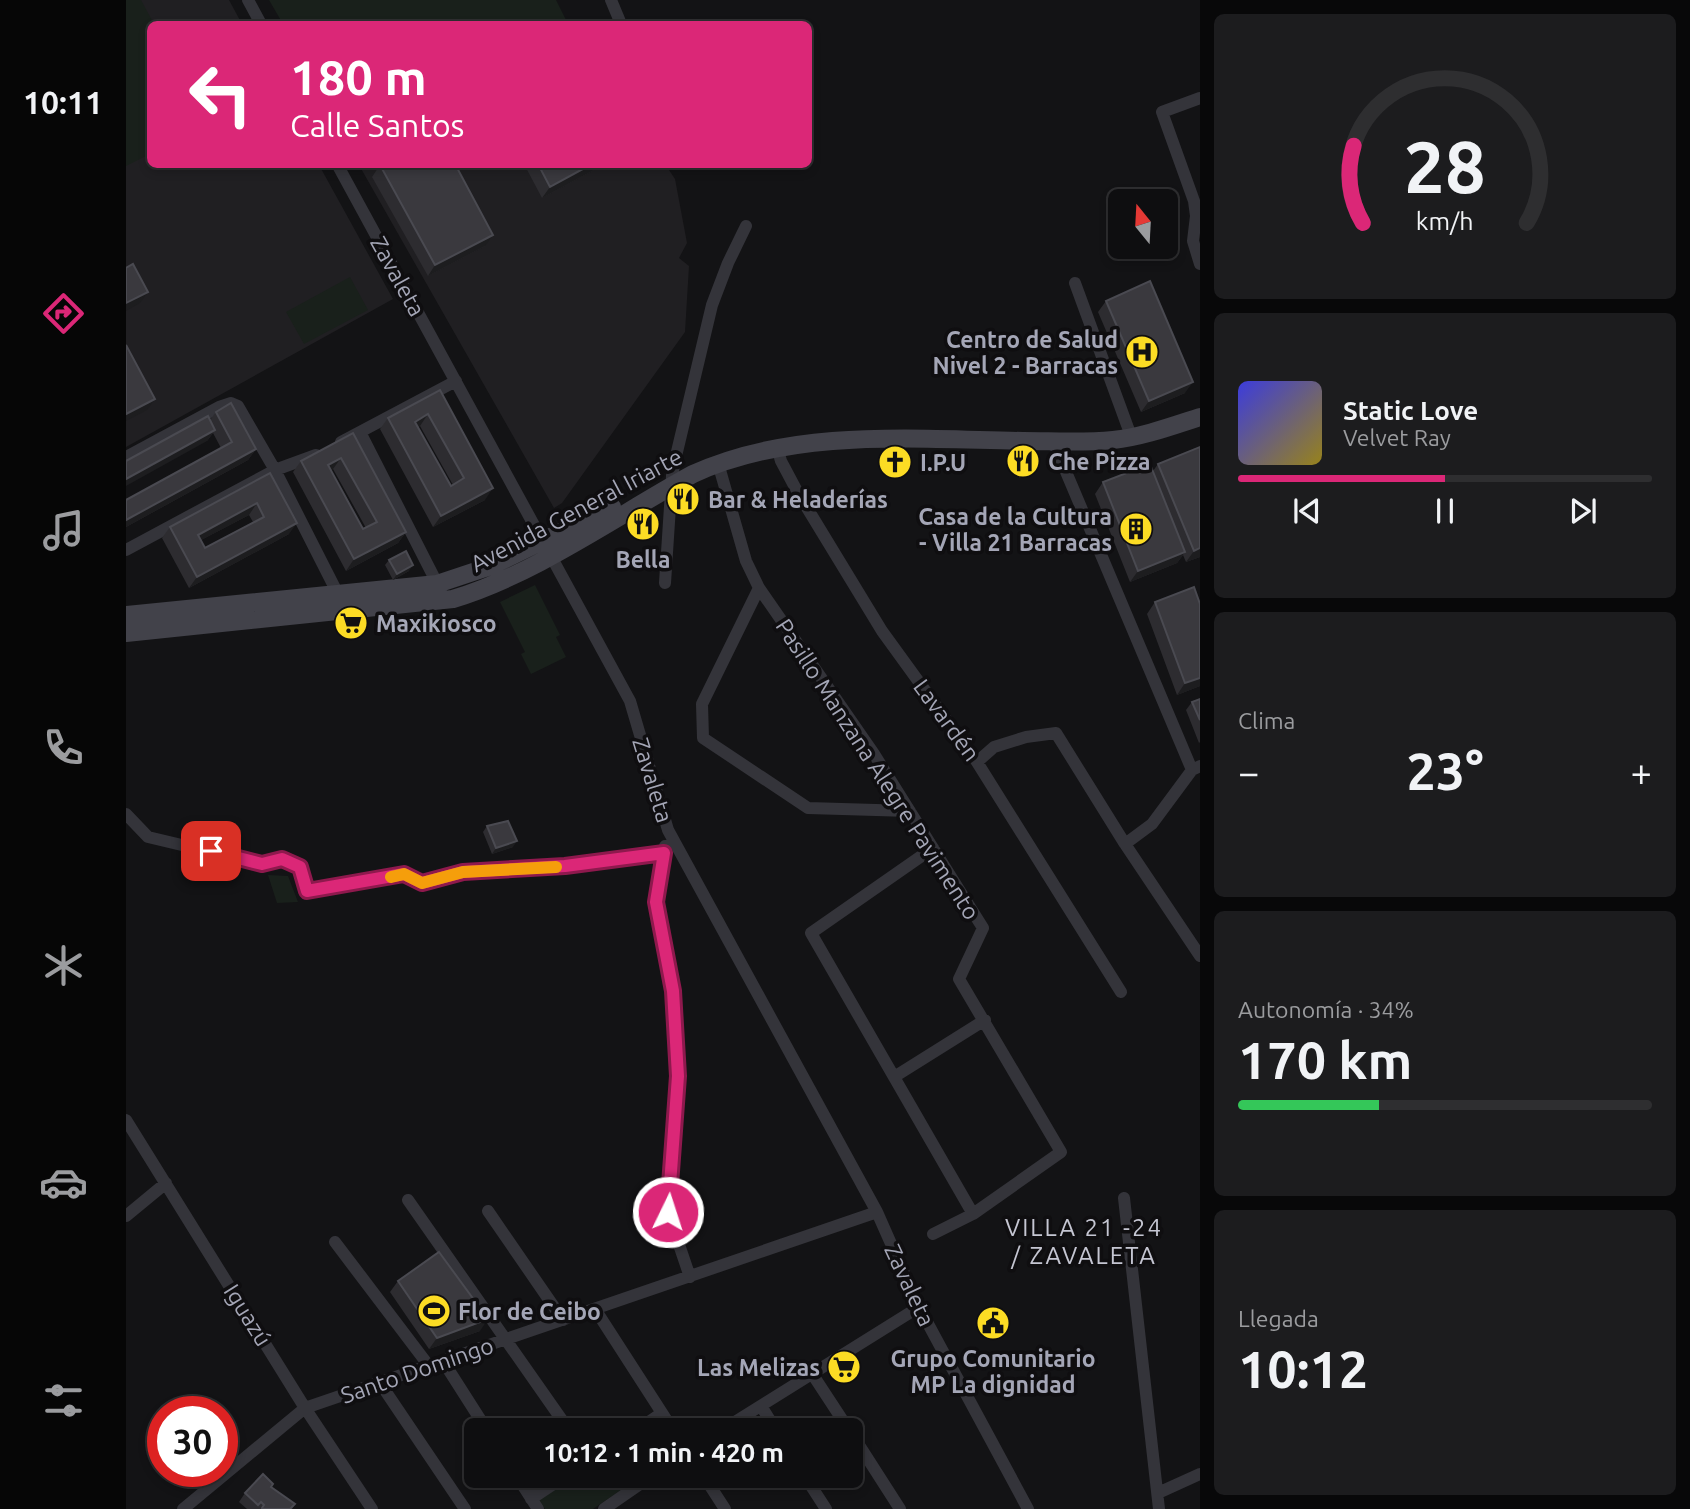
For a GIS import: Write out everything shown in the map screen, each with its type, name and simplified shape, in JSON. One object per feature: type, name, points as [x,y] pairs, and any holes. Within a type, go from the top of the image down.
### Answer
[{"type":"main road","name":"Avenida General Iriarte","points":[[672,481],[718,463],[777,447],[837,440],[1105,440],[1131,436],[1200,417]]},
{"type":"main road","name":"Avenida General Iriarte","points":[[126,633],[342,602],[441,591],[480,590],[548,548],[717,454],[780,435],[813,435],[837,440]]},
{"type":"main road","name":"Avenida General Iriarte","points":[[126,615],[342,602]]},
{"type":"street","points":[[248,0],[259,21]]},
{"type":"street","points":[[611,0],[620,21]]},
{"type":"street","points":[[1200,98],[1162,112],[1194,201],[1196,216],[1193,241],[1200,264]]},
{"type":"street","name":"Zavaleta","points":[[339,168],[630,701],[668,830],[877,1212],[919,1307],[1028,1509]]},
{"type":"street","points":[[665,583],[672,481],[712,305],[746,226]]},
{"type":"street","points":[[1076,283],[1131,436]]},
{"type":"street","points":[[126,550],[275,470],[307,460],[456,381]]},
{"type":"street","points":[[126,457],[219,407],[230,403],[241,408],[342,602]]},
{"type":"street","points":[[360,432],[441,591]]},
{"type":"street","points":[[1053,441],[1196,768],[1153,824],[1125,844]]},
{"type":"street","name":"Lavardén","points":[[777,447],[781,461],[798,493],[882,631],[977,762],[1121,992]]},
{"type":"street","name":"Pasillo Manzana Alegre Pavimento","points":[[718,463],[746,561],[759,588],[874,754],[983,928],[959,979],[1062,1152],[973,1214],[933,1234]]},
{"type":"street","points":[[759,588],[702,704],[703,738],[808,808],[910,811]]},
{"type":"street","points":[[977,762],[995,747],[1026,737],[1056,733],[1125,844],[1200,956]]},
{"type":"street","points":[[126,814],[148,837],[262,864],[282,859],[300,867],[307,891],[404,874],[422,883],[463,872],[565,866],[664,853]]},
{"type":"street","points":[[668,830],[656,902],[673,991],[678,1076],[668,1212],[690,1277]]},
{"type":"street","points":[[933,848],[811,933],[973,1214]]},
{"type":"street","points":[[894,1077],[985,1020]]},
{"type":"street","name":"Iguazú","points":[[126,1120],[305,1408],[372,1509]]},
{"type":"street","points":[[126,1216],[166,1183]]},
{"type":"street","points":[[1124,1198],[1159,1509]]},
{"type":"street","points":[[408,1200],[561,1418]]},
{"type":"street","points":[[488,1211],[563,1320]]},
{"type":"street","name":"Santo Domingo","points":[[183,1509],[305,1408],[877,1212]]},
{"type":"street","points":[[335,1242],[429,1366]]},
{"type":"street","points":[[741,1418],[919,1307]]},
{"type":"street","points":[[595,1309],[665,1418]]},
{"type":"street","points":[[443,1361],[479,1418]]},
{"type":"street","points":[[811,1372],[841,1418]]},
{"type":"street","points":[[380,1383],[465,1509]]},
{"type":"street","points":[[761,1405],[769,1418]]},
{"type":"street","points":[[655,1418],[662,1413]]},
{"type":"street","points":[[863,1451],[900,1509]]},
{"type":"street","points":[[1158,1493],[1200,1474]]},
{"type":"street","points":[[523,1488],[533,1505],[552,1488]]},
{"type":"street","points":[[604,1509],[620,1505],[639,1488]]},
{"type":"street","points":[[711,1488],[725,1509]]},
{"type":"street","points":[[812,1488],[826,1509]]},
{"type":"shaded area","points":[[126,0],[229,0],[240,21],[147,21],[147,168],[321,168],[393,299],[126,447]]},
{"type":"shaded area","points":[[126,0],[141,0],[152,21],[147,21],[147,156],[126,166]]},
{"type":"shaded area","points":[[269,0],[556,0],[566,21],[281,21]]},
{"type":"shaded area","points":[[361,168],[668,168],[675,179],[687,243],[679,258],[689,266],[685,332],[562,503],[554,508]]},
{"type":"shaded area","points":[[350,277],[368,310],[304,344],[286,312]]},
{"type":"shaded area","points":[[535,585],[560,635],[556,637],[566,657],[531,674],[521,654],[525,652],[500,602]]},
{"type":"shaded area","points":[[268,875],[288,876],[298,902],[277,903]]},
{"type":"shaded area","points":[[554,1488],[624,1488],[593,1509],[545,1509],[538,1499]]},
{"type":"building","points":[[382,168],[457,168],[493,235],[435,265]]},
{"type":"building","points":[[540,168],[585,168],[550,187]]},
{"type":"building","points":[[133,264],[148,292],[126,303],[126,268]]},
{"type":"building","name":"Centro de Salud Nivel 2 - Barracas","points":[[1150,281],[1193,382],[1149,401],[1106,301]]},
{"type":"building","points":[[126,345],[155,399],[126,414]]},
{"type":"building","points":[[440,390],[493,488],[441,516],[388,418]],"holes":[[[428,414],[464,478],[451,486],[415,422]]]},
{"type":"building","points":[[231,403],[256,449],[126,520],[126,500],[232,442],[216,412]]},
{"type":"building","points":[[208,416],[215,430],[126,479],[126,461]]},
{"type":"building","points":[[353,433],[406,532],[354,559],[301,461]],"holes":[[[341,458],[377,522],[363,529],[328,465]]]},
{"type":"building","points":[[1200,447],[1200,548],[1194,551],[1158,464]]},
{"type":"building","name":"Casa de la Cultura - Villa 21 Barracas","points":[[1150,464],[1185,552],[1138,571],[1103,482]]},
{"type":"building","points":[[270,473],[297,523],[197,577],[170,527]],"holes":[[[257,503],[264,517],[205,548],[198,535]]]},
{"type":"building","points":[[406,551],[413,565],[397,574],[389,560]]},
{"type":"building","points":[[1194,587],[1200,604],[1200,678],[1185,683],[1155,602]]},
{"type":"building","points":[[1200,699],[1200,720],[1192,702]]},
{"type":"building","points":[[508,821],[517,841],[496,848],[487,826]]},
{"type":"building","name":"Flor de Ceibo","points":[[439,1252],[488,1319],[437,1338],[398,1281]]},
{"type":"building","points":[[263,1474],[273,1484],[271,1487],[295,1504],[290,1509],[262,1509],[264,1505],[261,1502],[258,1505],[245,1493]]},
{"type":"slow traffic","points":[[391,877],[404,874],[422,883],[463,872],[556,867]]},
{"type":"place","name":"Centro de Salud Nivel 2 - Barracas","points":[[1142,352]]},
{"type":"place","name":"Che Pizza","points":[[1023,461]]},
{"type":"place","name":"I.P.U","points":[[895,462]]},
{"type":"place","name":"Bar & Heladerías","points":[[683,499]]},
{"type":"place","name":"Bella","points":[[643,524]]},
{"type":"place","name":"Casa de la Cultura - Villa 21 Barracas","points":[[1136,529]]},
{"type":"place","name":"Maxikiosco","points":[[351,623]]},
{"type":"place","name":"Flor de Ceibo","points":[[434,1311]]},
{"type":"place","name":"Grupo Comunitario MP La dignidad","points":[[993,1323]]},
{"type":"place","name":"Las Melizas","points":[[844,1367]]},
{"type":"district","name":"VILLA 21 -24 / ZAVALETA","points":[[1084,1241]]},
{"type":"route","points":[[211,851],[262,864],[282,859],[300,867],[307,891],[404,874],[422,883],[463,872],[534,869],[664,853],[656,902],[673,991],[678,1076],[668,1212]]}]
